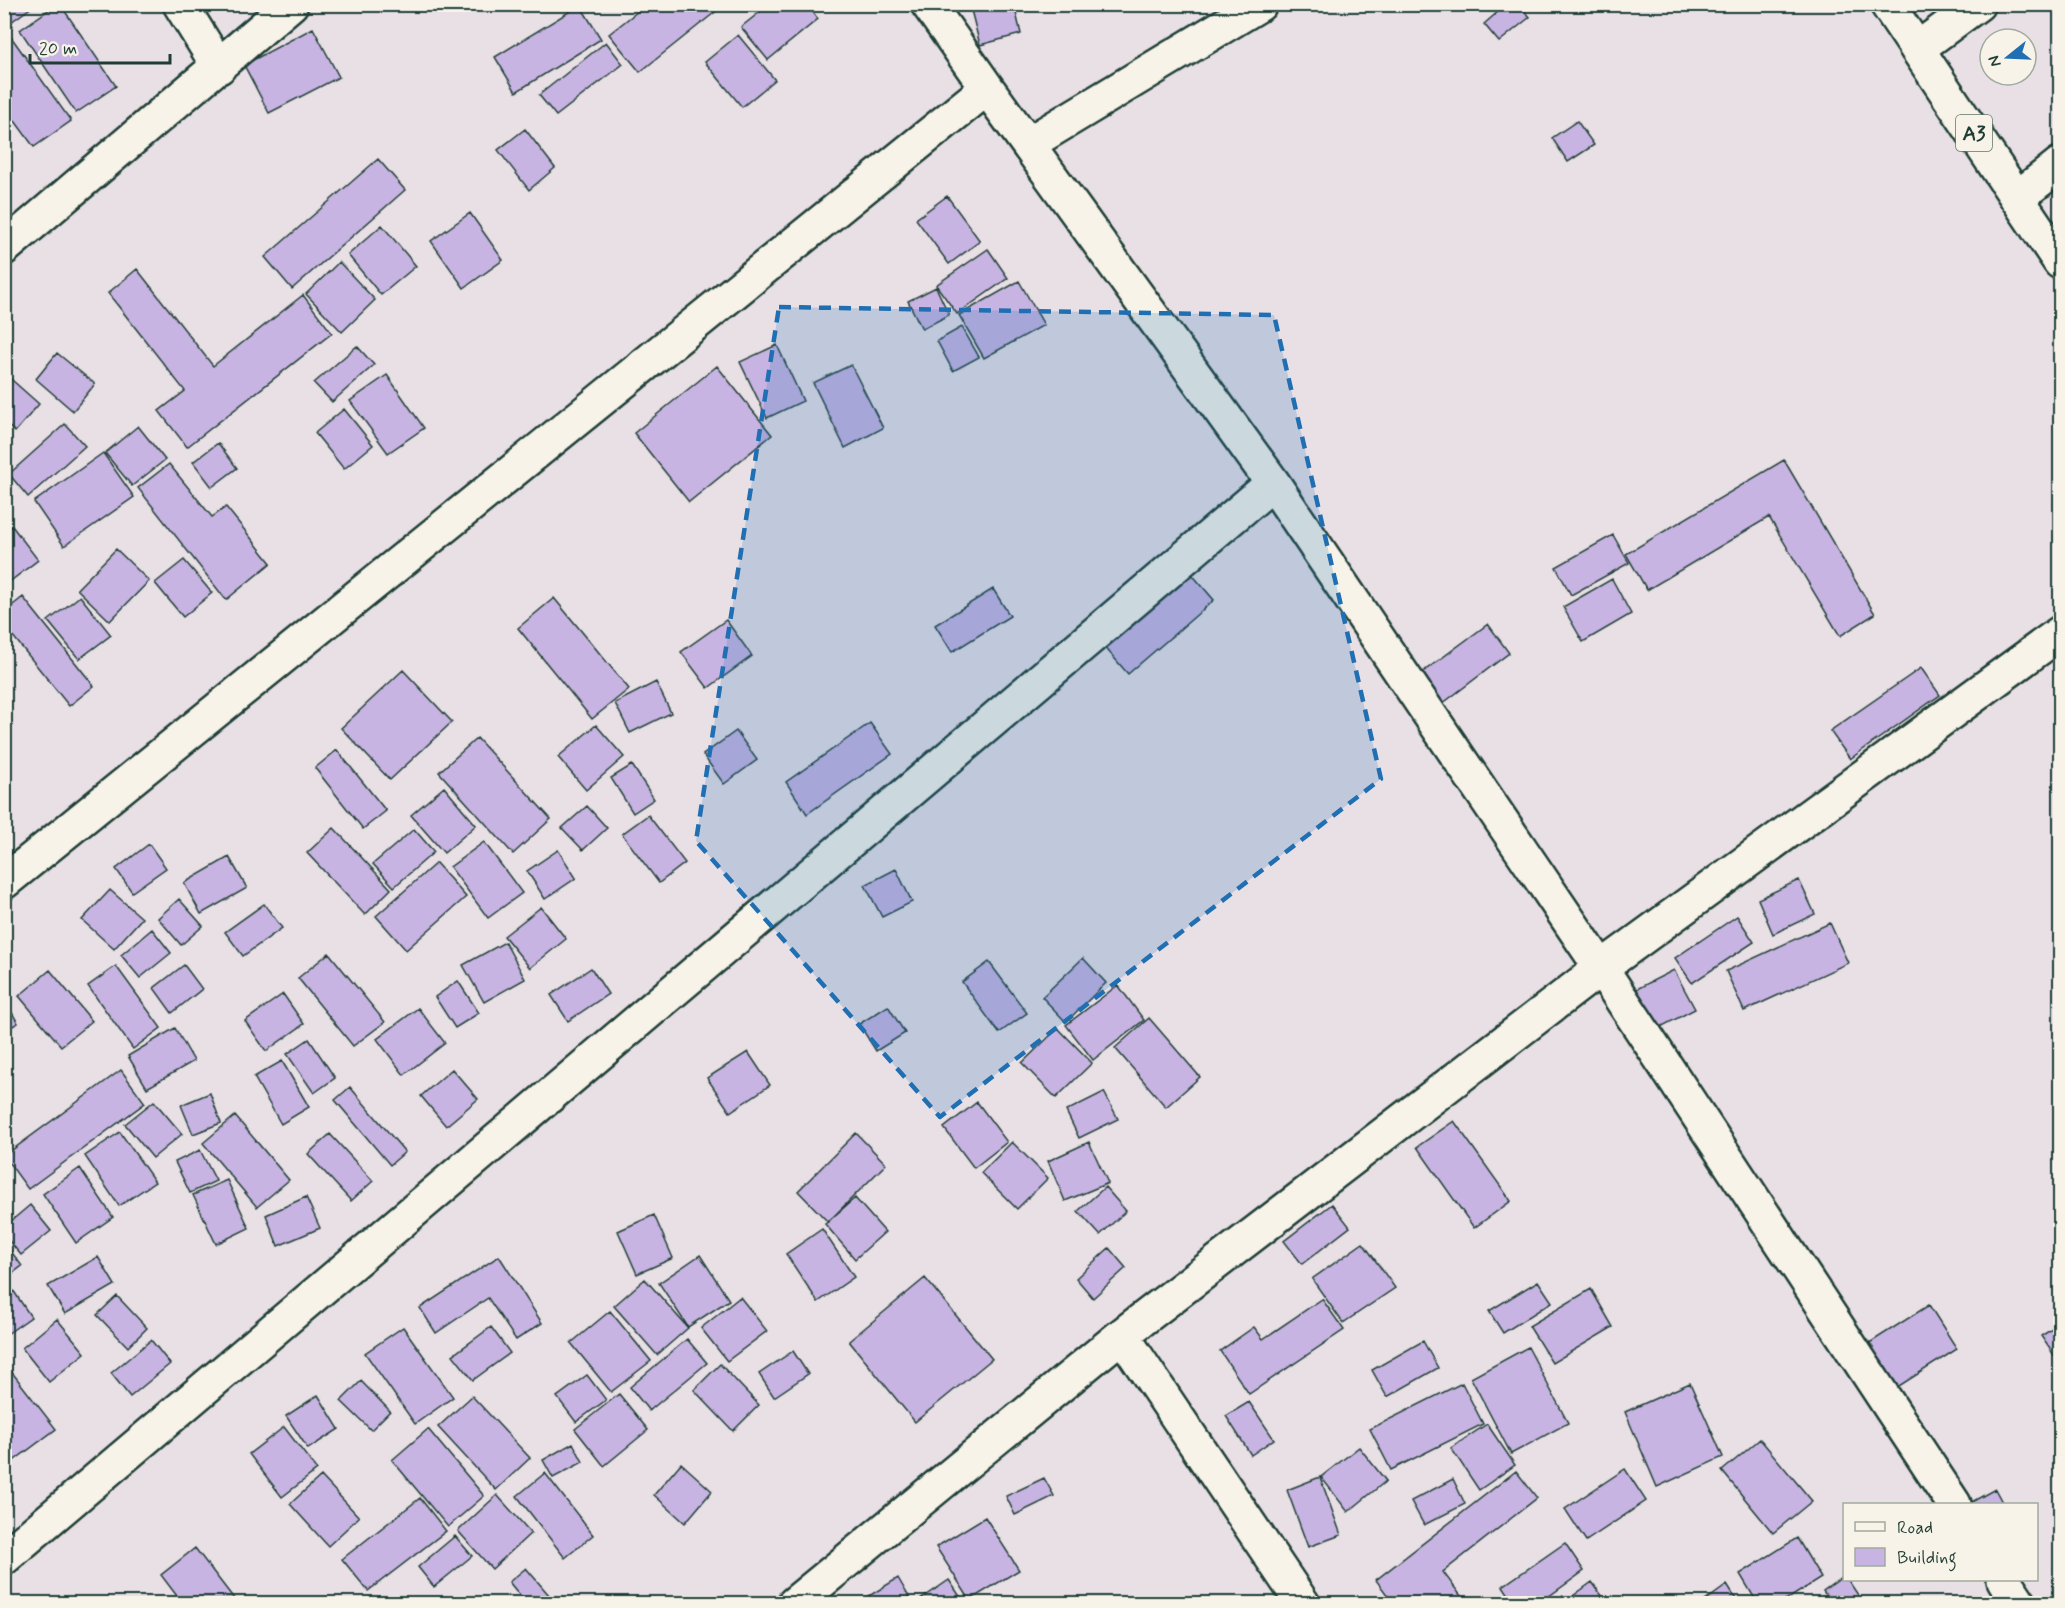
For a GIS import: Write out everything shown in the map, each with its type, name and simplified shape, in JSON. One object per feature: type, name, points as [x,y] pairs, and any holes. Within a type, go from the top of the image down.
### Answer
[{"type":"main road","points":[[180,4],[219,67]]},
{"type":"main road","points":[[4,248],[291,4]]},
{"type":"main road","points":[[928,4],[1273,483],[1601,968],[1953,1503]]},
{"type":"main road","points":[[1028,144],[1260,4]]},
{"type":"main road","name":"A3","points":[[1887,4],[2061,262]]},
{"type":"main road","points":[[1917,49],[1978,4]]},
{"type":"main road","points":[[4,882],[987,88]]},
{"type":"main road","points":[[2017,198],[2061,164]]},
{"type":"main road","points":[[4,1558],[1273,483]]},
{"type":"main road","points":[[794,1604],[1122,1335],[1601,968],[2061,633]]},
{"type":"main road","points":[[1122,1335],[1303,1604]]},
{"type":"main road","points":[[2005,1581],[2020,1604]]},
{"type":"highlighted area","points":[[779,307],[1274,315],[1381,779],[940,1117],[696,841]]},
{"type":"building","points":[[4,4],[36,4],[8,24],[4,20]]},
{"type":"building","points":[[60,4],[116,86],[76,113],[20,30]]},
{"type":"building","points":[[647,4],[715,4],[719,9],[640,72],[609,34]]},
{"type":"building","points":[[770,4],[807,4],[818,19],[768,60],[741,27]]},
{"type":"building","points":[[954,4],[967,4],[958,11]]},
{"type":"building","points":[[990,4],[1014,4],[1021,34],[980,45],[971,10]]},
{"type":"building","points":[[1507,4],[1519,4],[1530,17],[1499,42],[1484,24]]},
{"type":"building","points":[[580,5],[601,39],[516,92],[495,57]]},
{"type":"building","points":[[313,28],[339,77],[269,113],[244,65]]},
{"type":"building","points":[[9,34],[71,121],[34,147],[4,106],[4,37]]},
{"type":"building","points":[[738,35],[775,80],[742,107],[705,62]]},
{"type":"building","points":[[606,42],[623,64],[556,116],[539,95]]},
{"type":"building","points":[[1577,121],[1594,145],[1568,162],[1552,138]]},
{"type":"building","points":[[525,129],[555,168],[529,190],[498,150]]},
{"type":"building","points":[[378,159],[405,190],[292,289],[265,257]]},
{"type":"building","points":[[947,196],[980,241],[949,264],[916,219]]},
{"type":"building","points":[[470,213],[503,260],[464,288],[431,241]]},
{"type":"building","points":[[382,225],[416,266],[381,295],[348,255]]},
{"type":"building","points":[[988,249],[1008,278],[957,314],[936,285]]},
{"type":"building","points":[[339,262],[375,300],[342,332],[306,294]]},
{"type":"building","points":[[137,269],[213,366],[303,295],[332,333],[187,447],[159,411],[185,391],[108,293]]},
{"type":"building","points":[[1019,281],[1044,325],[984,358],[959,315]]},
{"type":"building","points":[[936,287],[949,315],[922,329],[908,301]]},
{"type":"building","points":[[962,327],[979,357],[953,371],[937,341]]},
{"type":"building","points":[[777,345],[803,401],[767,418],[740,362]]},
{"type":"building","points":[[357,346],[374,365],[332,402],[314,383]]},
{"type":"building","points":[[57,353],[95,384],[73,411],[36,379]]},
{"type":"building","points":[[851,365],[883,428],[845,448],[813,383]]},
{"type":"building","points":[[717,366],[772,435],[689,502],[634,433]]},
{"type":"building","points":[[4,373],[39,404],[15,432],[4,422]]},
{"type":"building","points":[[387,375],[424,428],[388,453],[350,401]]},
{"type":"building","points":[[344,409],[373,445],[344,469],[315,433]]},
{"type":"building","points":[[65,424],[85,446],[28,497],[9,474]]},
{"type":"building","points":[[138,426],[165,460],[132,486],[105,453]]},
{"type":"building","points":[[218,443],[237,468],[212,487],[193,462]]},
{"type":"building","points":[[103,453],[134,497],[64,546],[34,502]]},
{"type":"building","points":[[1784,460],[1875,614],[1840,636],[1769,517],[1647,590],[1626,554]]},
{"type":"building","points":[[169,464],[212,517],[226,507],[271,563],[226,600],[138,488]]},
{"type":"building","points":[[12,526],[38,560],[4,586],[4,531]]},
{"type":"building","points":[[1613,535],[1629,563],[1571,595],[1556,567]]},
{"type":"building","points":[[116,549],[149,581],[110,621],[77,589]]},
{"type":"building","points":[[184,560],[212,593],[183,617],[155,583]]},
{"type":"building","points":[[1190,572],[1214,600],[1128,674],[1103,645]]},
{"type":"building","points":[[1612,579],[1631,614],[1583,642],[1563,607]]},
{"type":"building","points":[[993,589],[1010,616],[952,652],[935,625]]},
{"type":"building","points":[[80,596],[111,635],[79,659],[48,621]]},
{"type":"building","points":[[23,597],[94,686],[69,706],[4,625],[4,612]]},
{"type":"building","points":[[554,598],[629,689],[592,719],[518,628]]},
{"type":"building","points":[[726,620],[752,656],[708,688],[681,652]]},
{"type":"building","points":[[1488,624],[1509,653],[1434,710],[1412,680]]},
{"type":"building","points":[[1921,668],[1940,695],[1850,759],[1830,731]]},
{"type":"building","points":[[403,670],[452,722],[390,780],[341,728]]},
{"type":"building","points":[[656,682],[671,713],[630,733],[615,703]]},
{"type":"building","points":[[870,723],[892,754],[807,814],[786,782]]},
{"type":"building","points":[[596,725],[624,757],[586,790],[558,757]]},
{"type":"building","points":[[736,731],[757,760],[724,784],[703,755]]},
{"type":"building","points":[[477,738],[551,819],[513,854],[439,772]]},
{"type":"building","points":[[337,750],[386,811],[363,829],[315,768]]},
{"type":"building","points":[[632,765],[654,799],[633,813],[611,778]]},
{"type":"building","points":[[444,787],[476,825],[444,853],[411,815]]},
{"type":"building","points":[[587,806],[607,828],[583,850],[562,828]]},
{"type":"building","points":[[648,815],[685,863],[659,883],[622,834]]},
{"type":"building","points":[[334,828],[391,889],[365,915],[307,853]]},
{"type":"building","points":[[414,829],[434,852],[394,887],[373,864]]},
{"type":"building","points":[[484,842],[522,893],[488,918],[450,867]]},
{"type":"building","points":[[149,844],[166,868],[132,892],[116,869]]},
{"type":"building","points":[[558,850],[576,878],[545,899],[527,871]]},
{"type":"building","points":[[229,857],[247,888],[201,914],[184,883]]},
{"type":"building","points":[[436,863],[466,897],[406,950],[376,916]]},
{"type":"building","points":[[896,869],[912,902],[882,917],[865,885]]},
{"type":"building","points":[[1799,880],[1815,914],[1773,934],[1758,899]]},
{"type":"building","points":[[110,890],[142,918],[114,949],[82,920]]},
{"type":"building","points":[[179,899],[203,926],[181,945],[158,918]]},
{"type":"building","points":[[264,904],[282,928],[243,956],[225,932]]},
{"type":"building","points":[[541,907],[566,939],[530,968],[504,936]]},
{"type":"building","points":[[1737,916],[1754,942],[1692,983],[1675,958]]},
{"type":"building","points":[[1830,923],[1848,963],[1744,1011],[1726,971]]},
{"type":"building","points":[[152,929],[171,953],[140,978],[121,955]]},
{"type":"building","points":[[505,942],[525,979],[484,1002],[463,965]]},
{"type":"building","points":[[329,953],[385,1022],[353,1046],[298,978]]},
{"type":"building","points":[[1083,958],[1106,983],[1066,1022],[1042,997]]},
{"type":"building","points":[[989,962],[1027,1013],[999,1033],[962,982]]},
{"type":"building","points":[[184,965],[202,989],[172,1013],[154,988]]},
{"type":"building","points":[[116,966],[161,1028],[133,1049],[88,986]]},
{"type":"building","points":[[591,968],[608,994],[568,1021],[551,995]]},
{"type":"building","points":[[50,970],[92,1021],[61,1046],[19,996]]},
{"type":"building","points":[[1674,970],[1695,1009],[1632,1042],[1611,1002]]},
{"type":"building","points":[[458,981],[479,1013],[455,1028],[435,997]]},
{"type":"building","points":[[1118,985],[1144,1020],[1093,1060],[1066,1025]]},
{"type":"building","points":[[283,994],[304,1024],[266,1051],[245,1021]]},
{"type":"building","points":[[4,999],[18,1023],[4,1031]]},
{"type":"building","points":[[888,1006],[905,1033],[876,1051],[859,1024]]},
{"type":"building","points":[[418,1008],[445,1043],[404,1075],[377,1039]]},
{"type":"building","points":[[1149,1018],[1200,1077],[1166,1107],[1115,1048]]},
{"type":"building","points":[[175,1028],[194,1061],[147,1088],[128,1056]]},
{"type":"building","points":[[1058,1028],[1092,1063],[1056,1098],[1022,1063]]},
{"type":"building","points":[[309,1039],[335,1078],[314,1093],[287,1054]]},
{"type":"building","points":[[748,1052],[770,1085],[730,1112],[707,1078]]},
{"type":"building","points":[[282,1061],[309,1107],[281,1124],[254,1077]]},
{"type":"building","points":[[452,1069],[478,1099],[446,1126],[421,1096]]},
{"type":"building","points":[[121,1070],[145,1103],[28,1189],[4,1156]]},
{"type":"building","points":[[350,1087],[405,1152],[390,1165],[335,1100]]},
{"type":"building","points":[[1104,1092],[1118,1119],[1079,1138],[1066,1111]]},
{"type":"building","points":[[210,1093],[221,1123],[193,1134],[181,1105]]},
{"type":"building","points":[[154,1101],[182,1134],[153,1158],[125,1124]]},
{"type":"building","points":[[977,1102],[1007,1142],[974,1168],[944,1128]]},
{"type":"building","points":[[235,1116],[289,1180],[257,1207],[203,1143]]},
{"type":"building","points":[[1454,1121],[1511,1201],[1474,1228],[1417,1147]]},
{"type":"building","points":[[120,1132],[155,1182],[119,1206],[85,1156]]},
{"type":"building","points":[[856,1133],[886,1164],[828,1222],[798,1191]]},
{"type":"building","points":[[330,1134],[373,1181],[351,1201],[308,1154]]},
{"type":"building","points":[[1012,1142],[1048,1178],[1017,1209],[981,1173]]},
{"type":"building","points":[[1089,1142],[1108,1183],[1065,1201],[1048,1161]]},
{"type":"building","points":[[200,1150],[216,1181],[190,1193],[175,1162]]},
{"type":"building","points":[[80,1168],[113,1217],[76,1243],[43,1194]]},
{"type":"building","points":[[227,1180],[249,1228],[216,1244],[193,1195]]},
{"type":"building","points":[[1105,1187],[1126,1211],[1100,1235],[1078,1211]]},
{"type":"building","points":[[306,1197],[320,1228],[278,1246],[266,1215]]},
{"type":"building","points":[[855,1198],[885,1232],[855,1259],[825,1224]]},
{"type":"building","points":[[1332,1204],[1350,1227],[1302,1264],[1284,1241]]},
{"type":"building","points":[[30,1205],[51,1231],[21,1255],[4,1235],[4,1227]]},
{"type":"building","points":[[654,1215],[673,1258],[637,1274],[618,1231]]},
{"type":"building","points":[[822,1229],[854,1277],[818,1302],[786,1254]]},
{"type":"building","points":[[4,1242],[22,1266],[4,1280]]},
{"type":"building","points":[[1363,1243],[1395,1288],[1343,1323],[1312,1279]]},
{"type":"building","points":[[1109,1248],[1126,1268],[1093,1298],[1076,1278]]},
{"type":"building","points":[[700,1255],[729,1300],[688,1327],[659,1283]]},
{"type":"building","points":[[499,1256],[542,1323],[516,1340],[488,1298],[436,1333],[420,1308]]},
{"type":"building","points":[[98,1257],[115,1285],[65,1314],[48,1286]]},
{"type":"building","points":[[925,1278],[992,1359],[915,1422],[849,1341]]},
{"type":"building","points":[[645,1279],[688,1328],[657,1355],[614,1306]]},
{"type":"building","points":[[1538,1281],[1552,1302],[1503,1333],[1489,1311]]},
{"type":"building","points":[[1591,1289],[1613,1327],[1552,1363],[1529,1326]]},
{"type":"building","points":[[13,1290],[31,1317],[7,1334],[4,1329],[4,1295]]},
{"type":"building","points":[[117,1296],[147,1328],[128,1347],[97,1315]]},
{"type":"building","points":[[740,1297],[767,1331],[727,1361],[701,1328]]},
{"type":"building","points":[[1322,1299],[1344,1330],[1249,1394],[1220,1351],[1254,1327],[1263,1339]]},
{"type":"building","points":[[1929,1305],[1957,1349],[1877,1400],[1849,1356]]},
{"type":"building","points":[[610,1311],[651,1361],[611,1392],[571,1343]]},
{"type":"building","points":[[57,1319],[85,1353],[49,1382],[22,1348]]},
{"type":"building","points":[[2060,1324],[2060,1360],[2058,1361],[2041,1336]]},
{"type":"building","points":[[403,1327],[453,1397],[415,1424],[365,1353]]},
{"type":"building","points":[[491,1327],[510,1353],[473,1380],[453,1355]]},
{"type":"building","points":[[687,1339],[707,1363],[649,1411],[630,1387]]},
{"type":"building","points":[[151,1340],[170,1364],[130,1397],[111,1373]]},
{"type":"building","points":[[1423,1341],[1438,1368],[1387,1397],[1372,1370]]},
{"type":"building","points":[[1528,1347],[1568,1423],[1511,1454],[1471,1378]]},
{"type":"building","points":[[793,1351],[808,1374],[774,1397],[759,1374]]},
{"type":"building","points":[[4,1362],[56,1429],[4,1468]]},
{"type":"building","points":[[720,1364],[759,1405],[733,1431],[694,1390]]},
{"type":"building","points":[[587,1375],[606,1400],[576,1422],[557,1397]]},
{"type":"building","points":[[361,1381],[390,1411],[371,1430],[341,1401]]},
{"type":"building","points":[[1462,1383],[1483,1424],[1391,1470],[1370,1429]]},
{"type":"building","points":[[1690,1383],[1723,1457],[1657,1487],[1625,1412]]},
{"type":"building","points":[[619,1394],[648,1430],[604,1466],[575,1429]]},
{"type":"building","points":[[318,1395],[339,1429],[308,1449],[286,1416]]},
{"type":"building","points":[[472,1396],[530,1458],[496,1490],[438,1427]]},
{"type":"building","points":[[1249,1402],[1274,1439],[1251,1455],[1226,1416]]},
{"type":"building","points":[[1487,1424],[1515,1465],[1479,1490],[1451,1448]]},
{"type":"building","points":[[284,1427],[317,1470],[282,1497],[249,1454]]},
{"type":"building","points":[[428,1429],[484,1496],[448,1527],[392,1460]]},
{"type":"building","points":[[1760,1439],[1812,1501],[1773,1533],[1722,1471]]},
{"type":"building","points":[[573,1443],[583,1462],[553,1478],[543,1460]]},
{"type":"building","points":[[1359,1447],[1386,1481],[1348,1512],[1321,1477]]},
{"type":"building","points":[[681,1463],[712,1491],[685,1523],[654,1495]]},
{"type":"building","points":[[1625,1469],[1646,1501],[1586,1541],[1565,1509]]},
{"type":"building","points":[[1516,1471],[1537,1498],[1443,1572],[1467,1604],[1394,1604],[1376,1580]]},
{"type":"building","points":[[545,1473],[593,1535],[565,1558],[517,1496]]},
{"type":"building","points":[[321,1476],[359,1517],[328,1546],[290,1504]]},
{"type":"building","points":[[1320,1477],[1341,1535],[1308,1547],[1287,1490]]},
{"type":"building","points":[[1044,1478],[1054,1496],[1015,1515],[1006,1496]]},
{"type":"building","points":[[1453,1479],[1465,1504],[1424,1525],[1411,1501]]},
{"type":"building","points":[[1995,1489],[2002,1503],[1970,1503]]},
{"type":"building","points":[[497,1495],[531,1533],[492,1569],[458,1531]]},
{"type":"building","points":[[420,1498],[446,1531],[368,1591],[342,1559]]},
{"type":"building","points":[[985,1517],[1019,1570],[970,1600],[936,1547]]},
{"type":"building","points":[[455,1536],[472,1556],[434,1587],[418,1567]]},
{"type":"building","points":[[1797,1538],[1821,1578],[1780,1604],[1758,1604],[1740,1574]]},
{"type":"building","points":[[1565,1543],[1584,1571],[1538,1604],[1515,1604],[1503,1586]]},
{"type":"building","points":[[195,1548],[238,1604],[183,1604],[161,1575]]},
{"type":"building","points":[[526,1568],[555,1602],[553,1604],[527,1604],[509,1582]]},
{"type":"building","points":[[1843,1577],[1843,1581],[1849,1581],[1864,1604],[1832,1604],[1823,1591]]},
{"type":"building","points":[[898,1578],[913,1604],[856,1604]]},
{"type":"building","points":[[949,1580],[965,1604],[922,1604],[920,1600]]},
{"type":"building","points":[[1592,1582],[1608,1604],[1562,1604]]},
{"type":"building","points":[[1727,1585],[1739,1604],[1701,1604]]},
{"type":"building","points":[[1008,1597],[1012,1604],[998,1604]]}]
